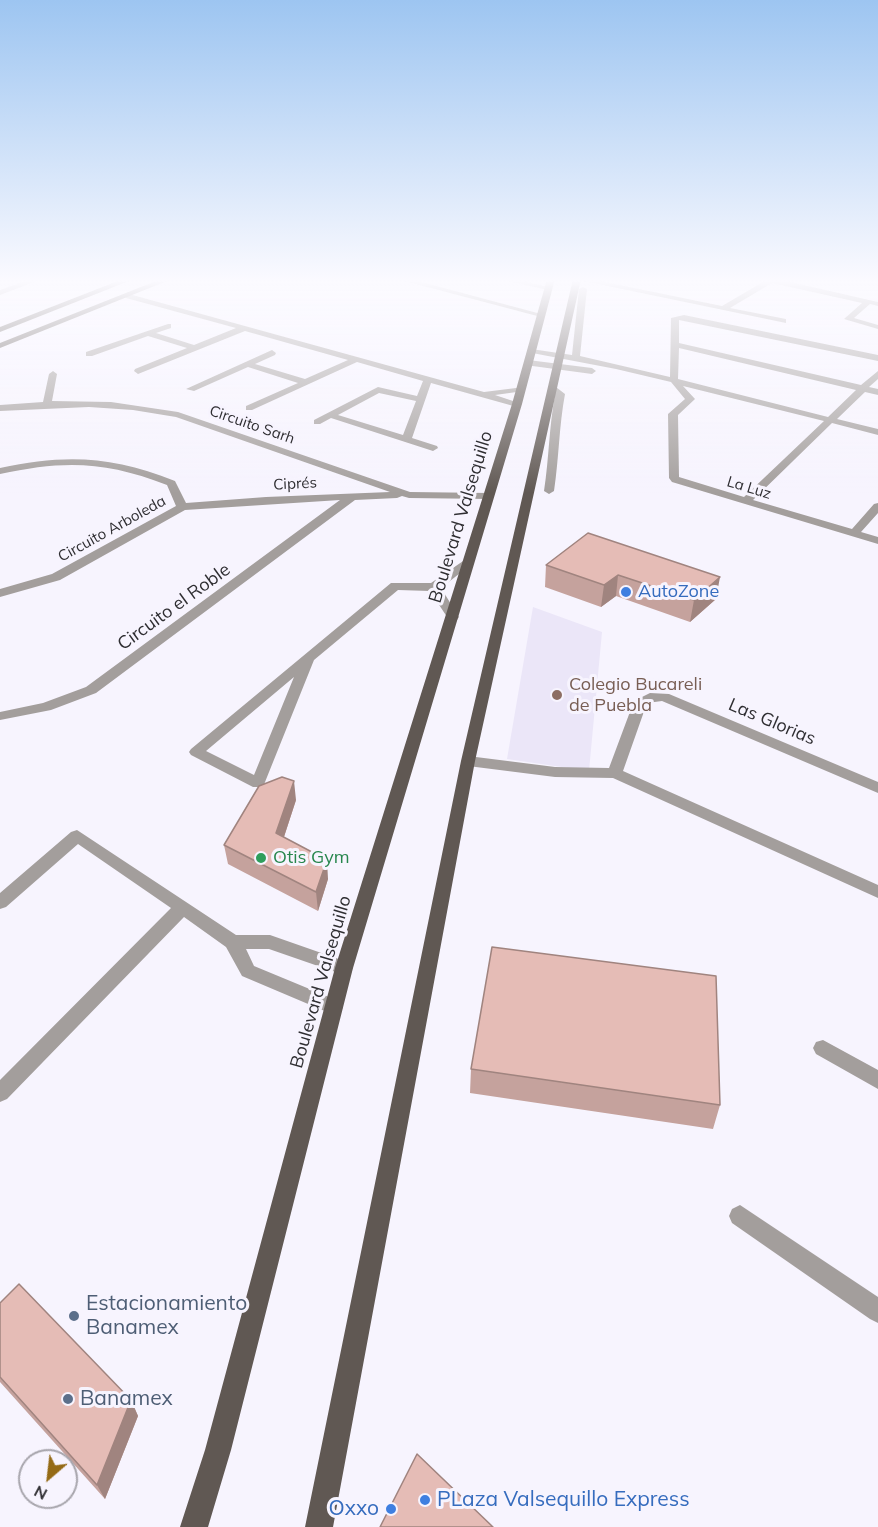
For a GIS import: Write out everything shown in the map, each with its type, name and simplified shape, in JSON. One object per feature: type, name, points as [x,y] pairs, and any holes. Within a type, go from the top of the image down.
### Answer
[{"type":"main road","name":"Boulevard Valsequillo","points":[[194,1527],[221,1439],[344,968],[453,617],[531,350]]},
{"type":"main road","points":[[319,1527],[468,761],[548,427],[552,387],[566,350]]},
{"type":"street","points":[[89,354],[99,350]]},
{"type":"street","points":[[138,371],[188,350]]},
{"type":"street","points":[[325,350],[479,393],[519,397]]},
{"type":"street","points":[[675,350],[674,381],[684,391]]},
{"type":"street","points":[[698,350],[878,392]]},
{"type":"street","points":[[840,350],[878,358]]},
{"type":"street","points":[[191,388],[273,353]]},
{"type":"street","points":[[529,358],[564,360],[674,381],[878,432]]},
{"type":"street","points":[[249,408],[357,359]]},
{"type":"street","points":[[564,360],[579,368],[684,391],[707,389]]},
{"type":"street","points":[[247,364],[305,382]]},
{"type":"street","points":[[47,403],[53,374]]},
{"type":"street","points":[[745,502],[878,374]]},
{"type":"street","points":[[406,440],[428,379]]},
{"type":"street","points":[[317,422],[378,390],[420,399]]},
{"type":"street","name":"La Luz","points":[[684,391],[690,399],[673,414],[674,478],[745,502],[878,541]]},
{"type":"street","points":[[479,393],[519,397]]},
{"type":"street","name":"Circuito Sarh","points":[[0,408],[47,403],[138,406],[178,415],[409,495],[489,496]]},
{"type":"street","points":[[330,415],[433,448]]},
{"type":"street","points":[[548,427],[555,451],[549,490]]},
{"type":"street","name":"Circuito Arboleda","points":[[0,471],[27,465],[82,462],[131,468],[171,483],[183,507],[56,577],[0,593]]},
{"type":"street","name":"Ciprés","points":[[183,507],[353,496],[409,495]]},
{"type":"street","name":"Circuito el Roble","points":[[0,716],[46,707],[91,690],[353,496]]},
{"type":"street","points":[[854,534],[878,506]]},
{"type":"street","points":[[308,659],[258,783],[196,752],[395,586],[434,587],[469,561]]},
{"type":"street","points":[[434,587],[453,617]]},
{"type":"street","name":"Las Glorias","points":[[615,773],[641,701],[650,697],[664,698],[878,788]]},
{"type":"street","points":[[468,761],[555,772],[615,773],[878,892]]},
{"type":"street","points":[[0,903],[77,836],[233,942],[248,971],[333,1007]]},
{"type":"street","points":[[0,1093],[183,908]]},
{"type":"street","points":[[233,942],[270,942],[344,968]]},
{"type":"street","points":[[824,1048],[878,1080]]},
{"type":"street","points":[[740,1216],[878,1311]]},
{"type":"shaded area","name":"Colegio Bucareli de Puebla","points":[[533,607],[602,632],[589,771],[507,759]]},
{"type":"building","points":[[588,533],[720,577],[694,600],[618,575],[604,585],[546,565]]},
{"type":"building","points":[[282,777],[294,781],[276,833],[327,860],[316,892],[224,845],[259,786]]},
{"type":"building","points":[[492,947],[716,976],[720,1105],[471,1069]]},
{"type":"building","name":"Banamex","points":[[19,1284],[131,1400],[97,1485],[78,1464],[78,1449],[65,1449],[0,1377],[0,1303]]},
{"type":"building","points":[[417,1454],[493,1527],[380,1527]]},
{"type":"place","name":"AutoZone","points":[[626,592]]},
{"type":"place","name":"Colegio Bucareli de Puebla","points":[[557,695]]},
{"type":"place","name":"Otis Gym","points":[[261,858]]},
{"type":"place","name":"Estacionamiento Banamex","points":[[74,1316]]},
{"type":"place","name":"Banamex","points":[[68,1399]]},
{"type":"place","name":"PLaza Valsequillo Express","points":[[425,1500]]},
{"type":"place","name":"Oxxo","points":[[391,1509]]}]
